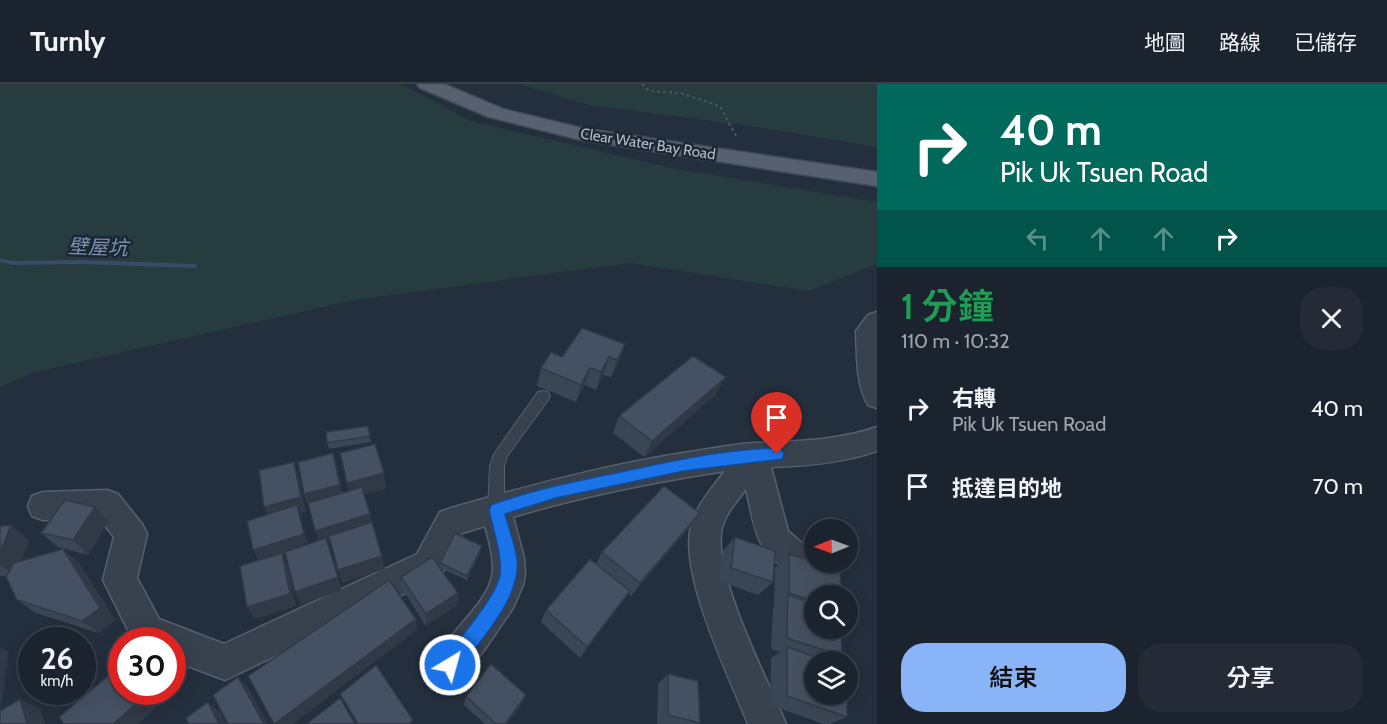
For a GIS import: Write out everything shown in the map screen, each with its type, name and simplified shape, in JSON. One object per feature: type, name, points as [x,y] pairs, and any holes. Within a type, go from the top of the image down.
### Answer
[{"type":"main road","name":"Clear Water Bay Road","points":[[427,84],[496,113],[581,134],[877,179]]},
{"type":"main road","name":"Clear Water Bay Road","points":[[473,84],[534,108],[603,126],[877,166]]},
{"type":"street","points":[[877,321],[868,331],[871,370],[877,398]]},
{"type":"street","points":[[186,647],[225,662],[429,566],[451,522],[556,491],[684,465],[753,455],[800,454],[857,446],[877,439]]},
{"type":"street","points":[[753,455],[774,539],[794,556],[804,559]]},
{"type":"street","points":[[753,455],[706,526],[706,561],[716,597],[767,724]]},
{"type":"street","points":[[43,506],[107,504],[131,534],[120,580],[144,627]]},
{"type":"street","points":[[450,665],[502,596],[508,577],[508,559],[496,510]]},
{"type":"lane","points":[[496,510],[497,466],[501,454],[543,396]]},
{"type":"path","points":[[642,84],[649,91],[680,93],[720,106],[739,140]]},
{"type":"green space","points":[[0,84],[401,84],[471,121],[676,169],[877,202],[877,264],[808,291],[630,263],[354,300],[35,372],[0,387]]},
{"type":"green space","points":[[519,84],[877,84],[877,147],[757,127],[589,105]]},
{"type":"building","points":[[582,328],[625,344],[617,360],[609,357],[601,372],[590,368],[581,385],[541,368],[551,352],[562,357]]},
{"type":"building","points":[[693,356],[726,377],[652,441],[619,416]]},
{"type":"building","points":[[368,426],[370,436],[327,443],[326,432]]},
{"type":"building","points":[[375,444],[384,473],[347,483],[340,453]]},
{"type":"building","points":[[333,453],[340,485],[304,494],[298,462]]},
{"type":"building","points":[[294,462],[301,497],[264,507],[259,470]]},
{"type":"building","points":[[664,486],[700,513],[640,583],[602,552]]},
{"type":"building","points":[[362,487],[370,514],[315,531],[308,503]]},
{"type":"building","points":[[65,500],[95,507],[73,540],[41,533]]},
{"type":"building","points":[[297,505],[304,534],[253,550],[247,521]]},
{"type":"building","points":[[372,522],[382,556],[338,570],[329,536]]},
{"type":"building","points":[[11,525],[0,553],[0,526]]},
{"type":"building","points":[[455,533],[482,546],[467,576],[440,563]]},
{"type":"building","points":[[735,537],[775,551],[773,582],[731,568]]},
{"type":"building","points":[[326,538],[338,577],[295,592],[285,552]]},
{"type":"building","points":[[63,549],[100,608],[82,621],[17,600],[6,577],[14,563]]},
{"type":"building","points":[[282,553],[290,594],[247,607],[240,566]]},
{"type":"building","points":[[789,554],[804,558],[804,573],[840,573],[841,585],[804,585],[804,598],[789,593]]},
{"type":"building","points":[[432,557],[458,593],[426,614],[401,577]]},
{"type":"building","points":[[590,559],[630,591],[587,647],[546,610]]},
{"type":"building","points":[[389,580],[416,619],[274,724],[248,676]]},
{"type":"building","points":[[788,595],[804,601],[804,639],[841,639],[842,651],[827,651],[787,638]]},
{"type":"building","points":[[787,647],[804,653],[804,702],[787,696]]},
{"type":"building","points":[[491,664],[526,695],[505,724],[496,724],[466,696]]},
{"type":"building","points":[[376,665],[413,720],[409,724],[358,724],[340,694]]},
{"type":"building","points":[[668,674],[698,681],[700,723],[668,715]]},
{"type":"building","points":[[108,676],[108,705],[135,705],[113,724],[64,724],[59,717],[73,705],[96,705],[96,686]]},
{"type":"building","points":[[238,677],[264,724],[228,724],[213,695]]},
{"type":"building","points":[[340,698],[355,724],[310,724],[309,722]]},
{"type":"building","points":[[18,700],[27,724],[0,724],[0,711]]},
{"type":"building","points":[[208,702],[219,724],[189,724],[186,718]]},
{"type":"building","points":[[813,705],[847,705],[847,717]]},
{"type":"waterway","name":"壁屋坑","points":[[0,260],[12,263],[81,262],[195,266]]},
{"type":"route","points":[[450,665],[502,596],[508,577],[508,559],[496,510],[556,491],[684,465],[753,455],[777,454]]}]
